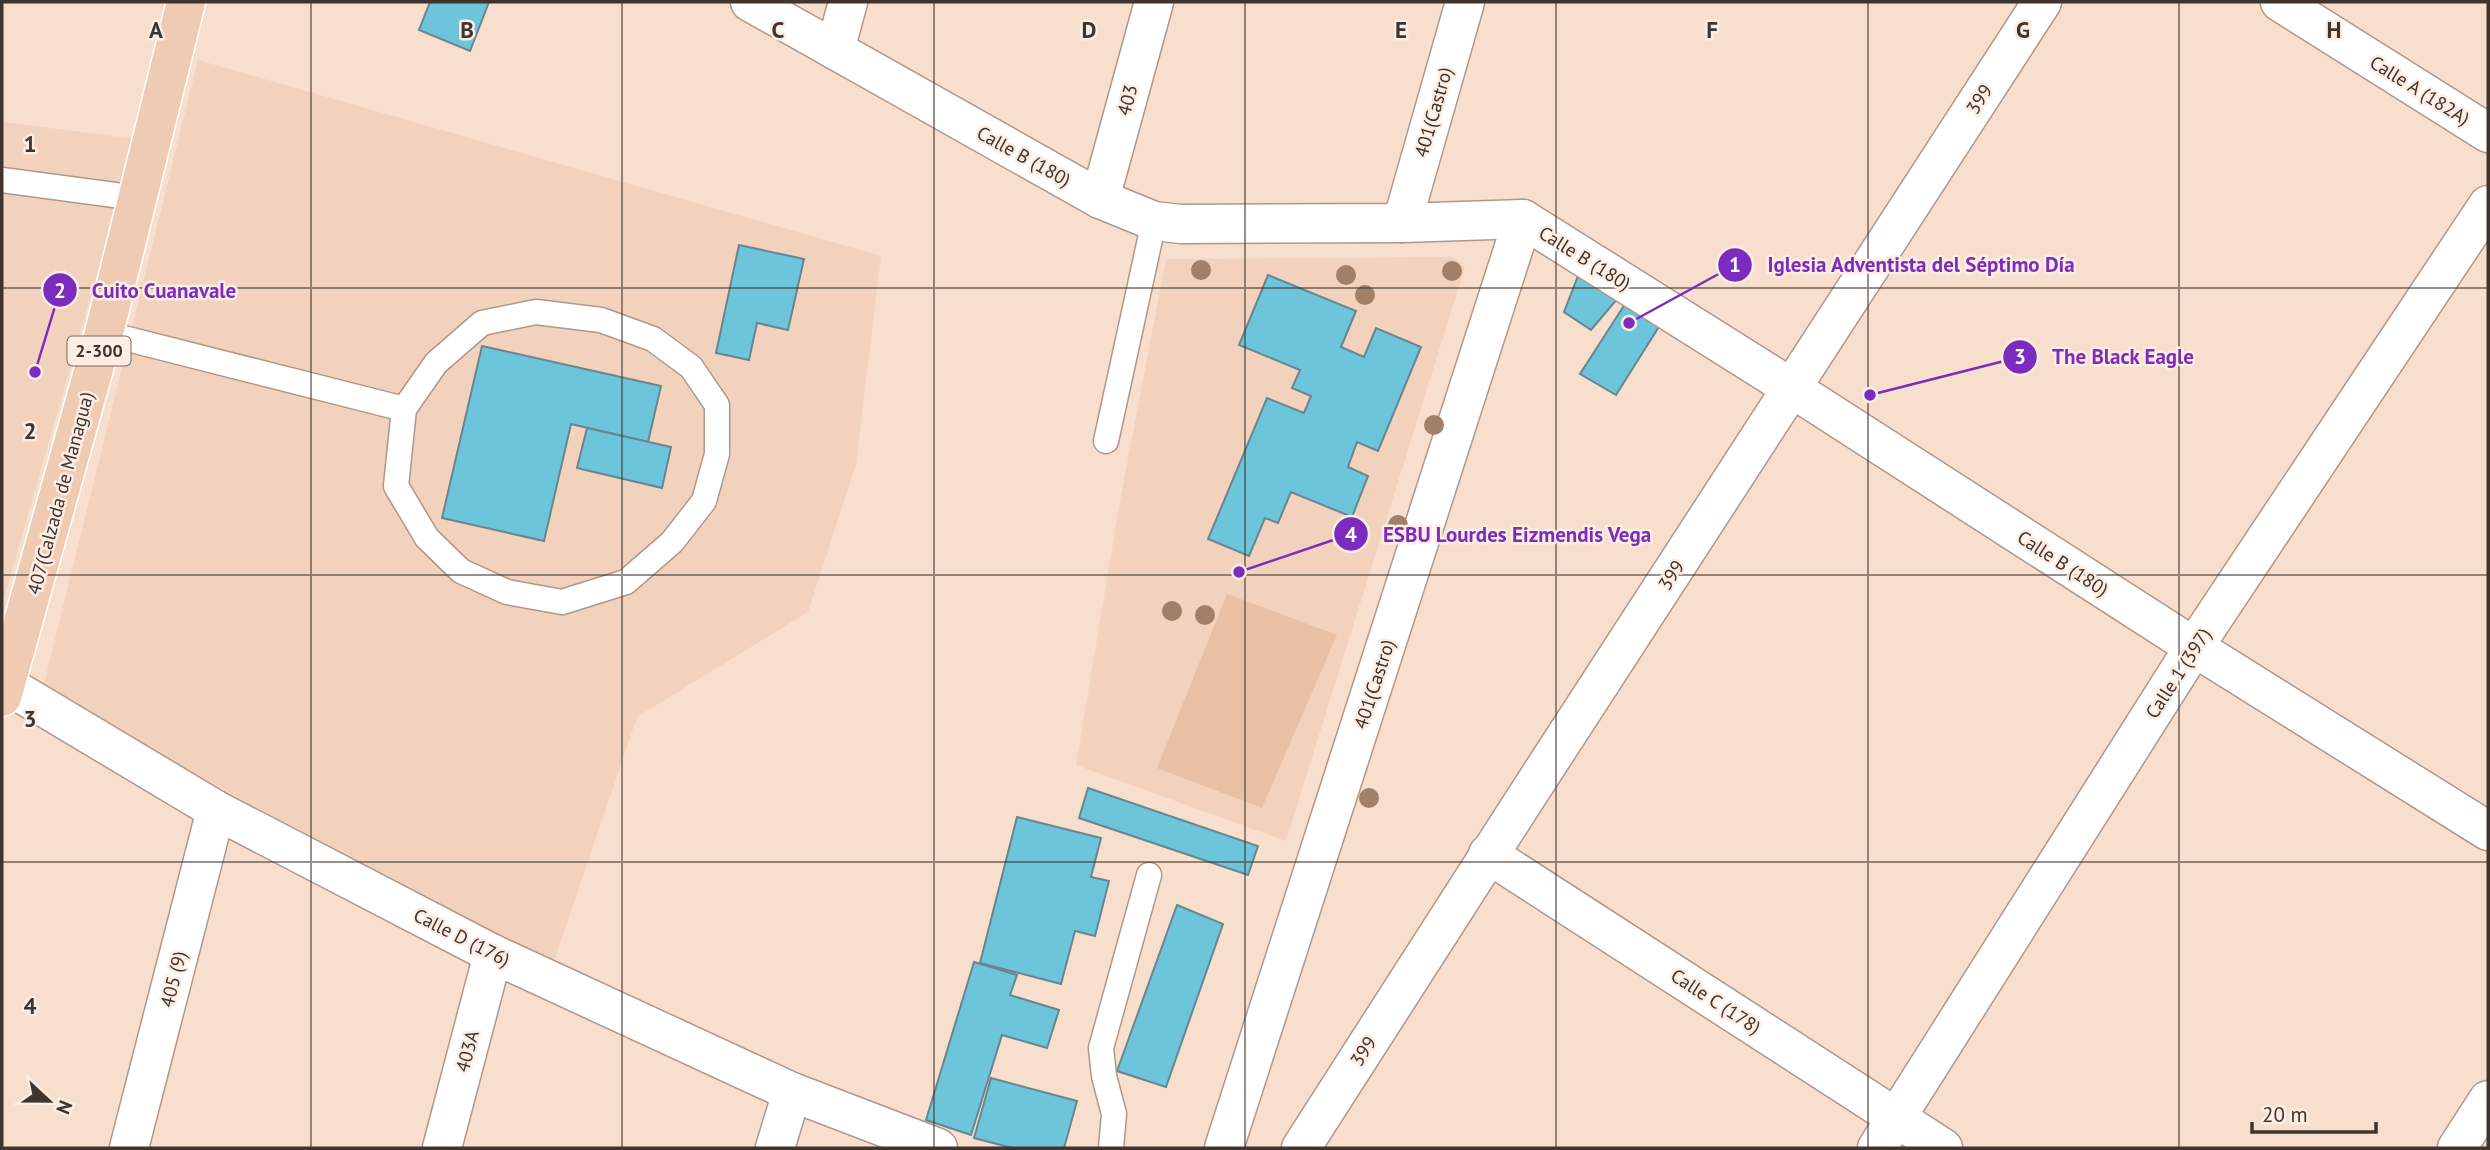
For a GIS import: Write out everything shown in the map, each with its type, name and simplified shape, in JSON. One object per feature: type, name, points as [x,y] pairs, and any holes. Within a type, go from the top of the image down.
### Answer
[{"type":"main road","name":"407(Calzada de Managua)","points":[[4,691],[104,333],[186,2]]},
{"type":"street","name":"Calle B (180)","points":[[750,2],[1100,199],[1154,221],[1181,224],[1402,223],[1523,219],[2193,647],[2488,831]]},
{"type":"street","points":[[835,50],[848,2]]},
{"type":"street","name":"403","points":[[1100,199],[1154,2]]},
{"type":"street","name":"401(Castro)","points":[[1402,223],[1465,2]]},
{"type":"street","name":"399","points":[[1301,1148],[1488,854],[1793,389],[2042,2]]},
{"type":"street","name":"Calle A (182A)","points":[[2280,2],[2488,133]]},
{"type":"street","name":"Calle 1 (397)","points":[[1887,1133],[2193,647],[2488,205]]},
{"type":"street","name":"401(Castro)","points":[[1224,1148],[1523,219]]},
{"type":"street","name":"Calle D (176)","points":[[4,691],[216,810],[493,954],[792,1092],[938,1148]]},
{"type":"street","name":"405 (9)","points":[[129,1148],[216,810]]},
{"type":"street","name":"Calle C (178)","points":[[1488,854],[1887,1133],[1943,1148]]},
{"type":"street","name":"403A","points":[[442,1148],[493,954]]},
{"type":"street","points":[[775,1148],[792,1092]]},
{"type":"street","points":[[2457,1148],[2488,1100]]},
{"type":"lane","points":[[2,180],[137,198]]},
{"type":"lane","points":[[1106,441],[1154,221]]},
{"type":"lane","points":[[536,312],[601,320],[653,339],[691,367],[716,405],[717,454],[704,501],[672,542],[626,582],[562,602],[507,592],[461,571],[427,538],[396,486],[404,408],[436,363],[482,323],[536,312]]},
{"type":"lane","points":[[104,333],[404,408]]},
{"type":"lane","points":[[1111,1148],[1114,1114],[1104,1076],[1101,1048],[1149,875]]},
{"type":"shaded area","points":[[198,60],[881,256],[856,464],[808,612],[637,717],[550,973],[43,688]]},
{"type":"shaded area","points":[[2,122],[136,139],[2,605]]},
{"type":"shaded area","points":[[1453,257],[1465,267],[1286,841],[1076,765],[1120,501],[1166,259]]},
{"type":"shaded area","points":[[1227,594],[1337,635],[1262,808],[1157,768]]},
{"type":"building","points":[[430,2],[489,2],[470,51],[419,30]]},
{"type":"building","points":[[739,245],[804,259],[788,330],[757,323],[749,360],[716,353]]},
{"type":"building","points":[[1268,275],[1356,311],[1341,347],[1364,357],[1376,328],[1421,347],[1378,451],[1357,442],[1348,467],[1368,476],[1352,517],[1291,492],[1278,523],[1265,518],[1249,556],[1208,539],[1267,398],[1304,413],[1311,396],[1292,388],[1300,370],[1239,345]]},
{"type":"building","points":[[1578,276],[1618,298],[1591,330],[1564,312]]},
{"type":"building","points":[[1625,304],[1660,325],[1616,395],[1580,374]]},
{"type":"building","points":[[482,346],[661,386],[648,442],[571,424],[544,541],[442,518]]},
{"type":"building","points":[[587,428],[671,447],[662,488],[577,468]]},
{"type":"building","points":[[1088,788],[1258,846],[1248,875],[1079,818]]},
{"type":"building","points":[[1017,817],[1101,838],[1091,877],[1109,881],[1095,936],[1075,931],[1061,984],[980,963]]},
{"type":"building","points":[[1177,905],[1223,924],[1166,1087],[1117,1071]]},
{"type":"building","points":[[974,962],[1017,975],[1010,995],[1059,1010],[1047,1048],[1002,1035],[971,1135],[926,1120]]},
{"type":"building","points":[[991,1078],[1077,1101],[1064,1148],[1012,1148],[974,1138]]},
{"type":"place","name":"Iglesia Adventista del Séptimo Día","points":[[1629,323]]},
{"type":"place","name":"Cuito Cuanavale","points":[[35,372]]},
{"type":"place","name":"The Black Eagle","points":[[1870,395]]},
{"type":"place","name":"ESBU Lourdes Eizmendis Vega","points":[[1239,572]]}]
